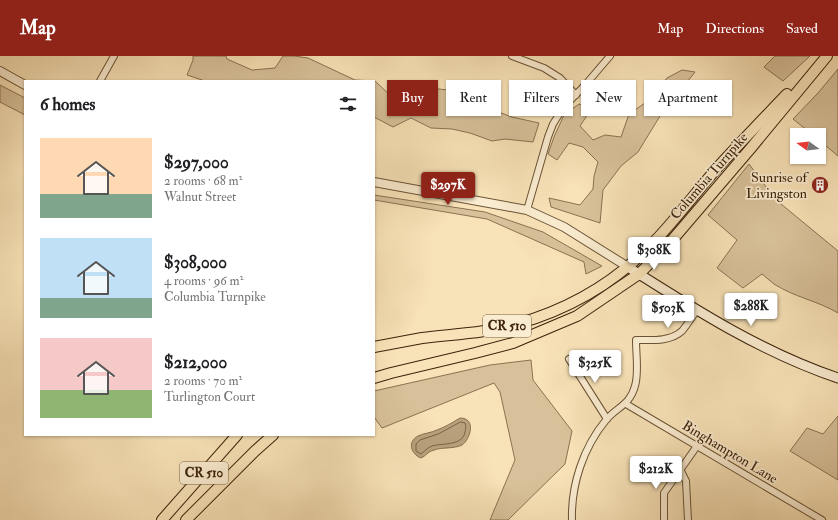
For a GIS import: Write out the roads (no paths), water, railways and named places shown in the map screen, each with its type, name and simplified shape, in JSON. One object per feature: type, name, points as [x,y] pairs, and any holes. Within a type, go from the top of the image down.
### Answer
[{"type":"main road","name":"Columbia Turnpike","points":[[375,347],[421,338],[484,331],[517,324],[552,312],[607,283],[628,267],[648,248],[718,167],[826,56]]},
{"type":"main road","name":"Columbia Turnpike","points":[[375,378],[513,343],[577,316],[639,274],[678,233],[751,148],[826,56]]},
{"type":"main road","points":[[628,267],[697,310],[750,339],[798,363],[838,378]]},
{"type":"main road","name":"CR 510","points":[[162,520],[236,436]]},
{"type":"main road","name":"CR 510","points":[[186,520],[255,450],[272,436]]},
{"type":"street","points":[[101,80],[114,56]]},
{"type":"street","points":[[512,56],[544,68],[560,78],[576,95]]},
{"type":"street","points":[[527,210],[553,124],[563,108],[610,56]]},
{"type":"street","points":[[0,71],[24,84]]},
{"type":"street","points":[[375,182],[527,210],[564,227],[628,267]]},
{"type":"street","points":[[572,520],[574,488],[579,470],[590,445],[607,419],[626,404],[636,385],[636,340],[665,339],[676,336],[683,330],[697,310]]},
{"type":"street","points":[[569,359],[607,419]]},
{"type":"street","name":"Binghampton Lane","points":[[626,404],[822,520]]},
{"type":"street","points":[[664,520],[664,493],[681,471],[697,446]]},
{"type":"street","points":[[681,471],[686,480],[688,520]]},
{"type":"water","points":[[460,418],[465,419],[470,425],[467,439],[462,445],[432,451],[421,458],[415,454],[411,445],[412,441],[418,436],[443,428]]},
{"type":"place","name":"Sunrise of Livingston","points":[[820,185]]}]
